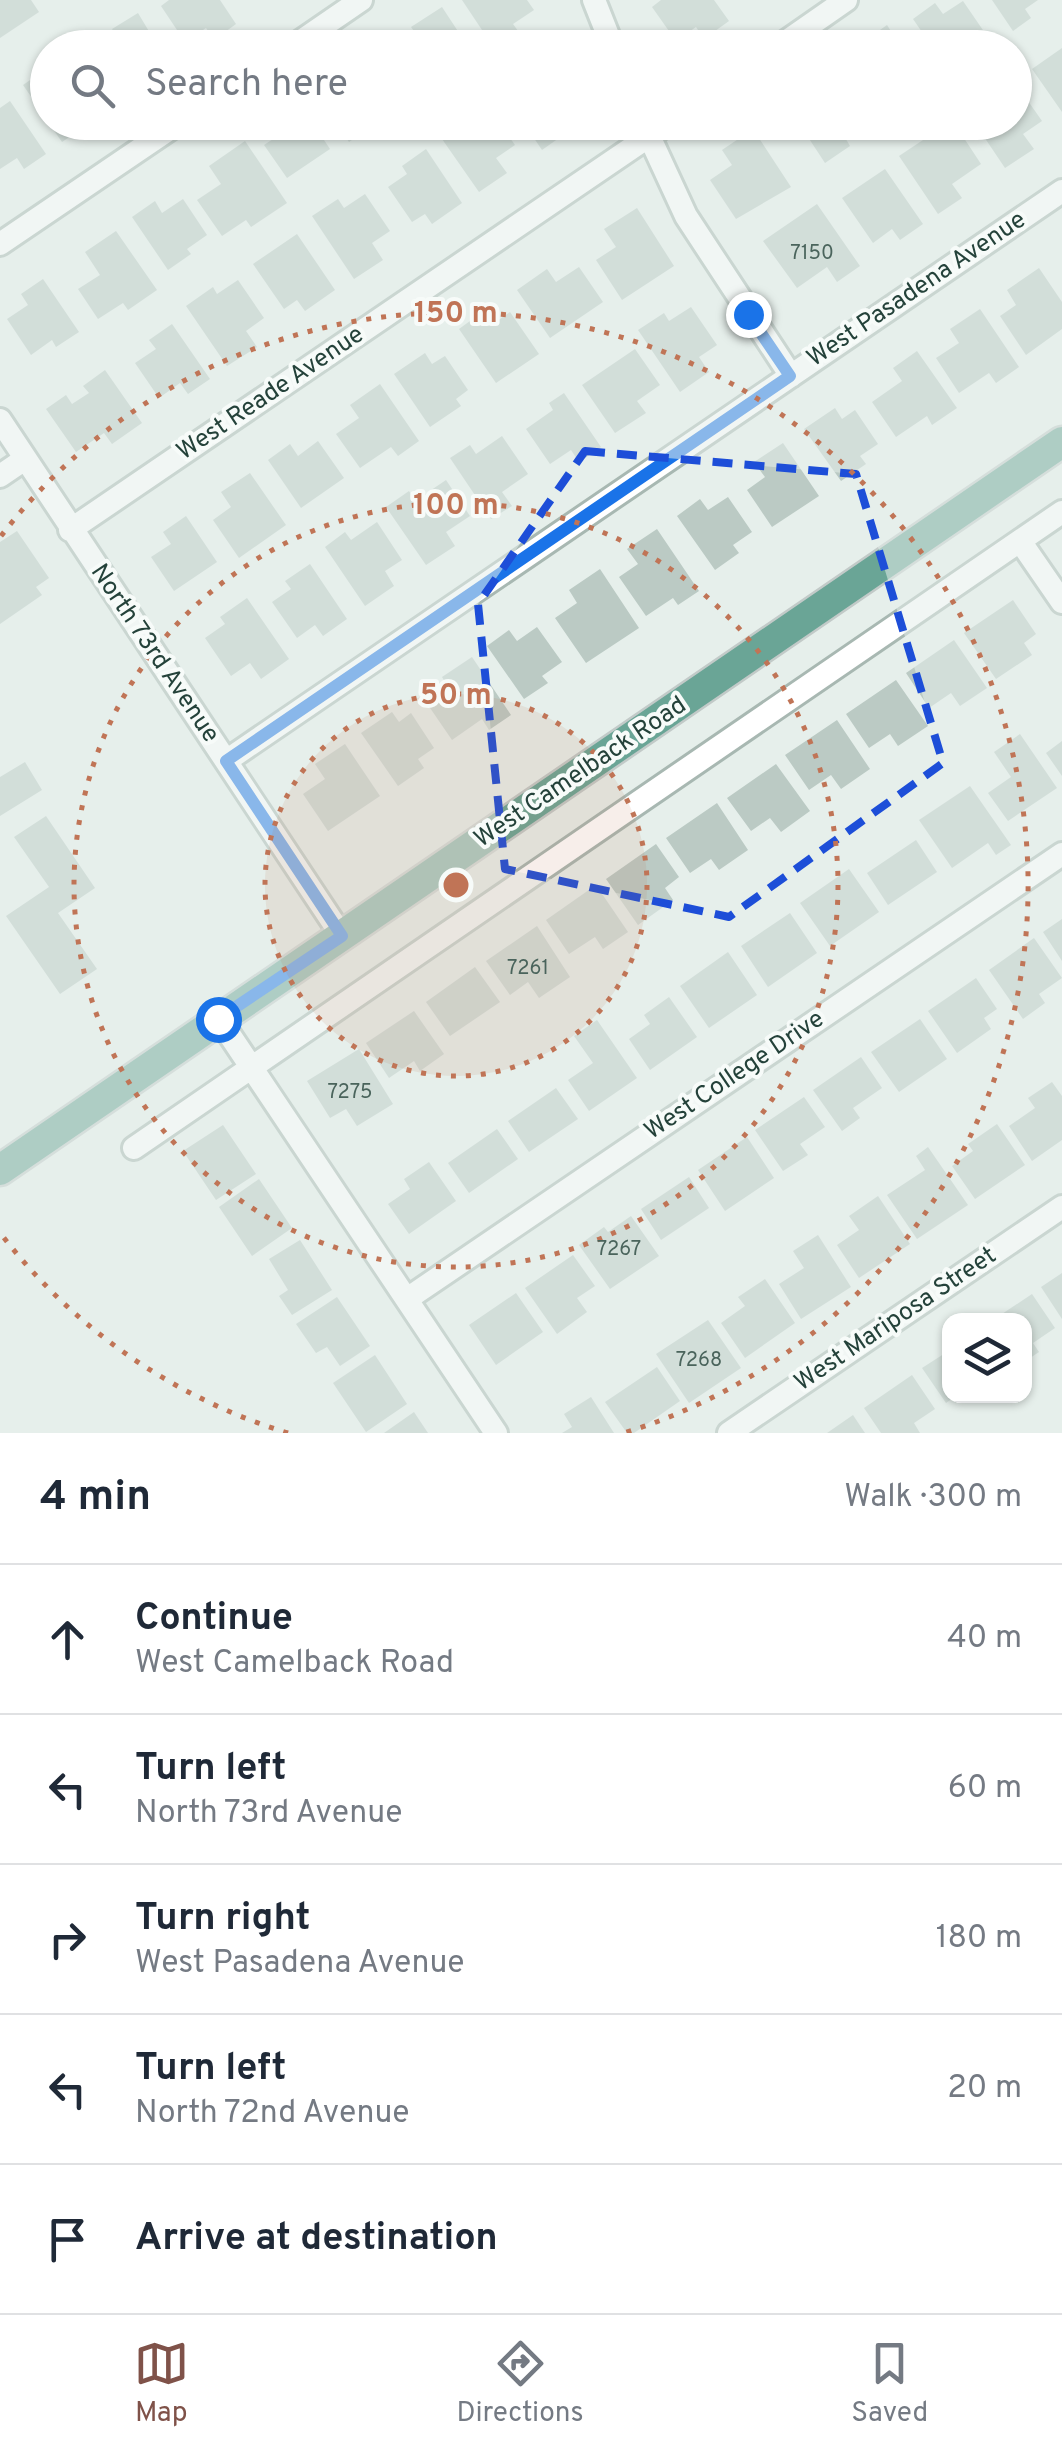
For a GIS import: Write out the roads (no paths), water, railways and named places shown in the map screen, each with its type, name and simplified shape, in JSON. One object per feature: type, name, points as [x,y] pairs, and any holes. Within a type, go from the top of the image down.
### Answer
[{"type":"main road","name":"West Camelback Road","points":[[0,1170],[1062,442]]},
{"type":"street","points":[[318,30],[362,0]]},
{"type":"street","points":[[594,0],[606,30]]},
{"type":"street","points":[[804,30],[846,0]]},
{"type":"street","points":[[0,244],[153,140]]},
{"type":"street","name":"West Reade Avenue","points":[[70,530],[632,140]]},
{"type":"street","points":[[651,140],[686,216],[790,376]]},
{"type":"street","name":"West Pasadena Avenue","points":[[226,761],[1062,191]]},
{"type":"street","name":"North 73rd Avenue","points":[[0,420],[342,936]]},
{"type":"street","points":[[0,476],[25,459]]},
{"type":"street","points":[[134,1148],[1062,512]]},
{"type":"street","points":[[1020,540],[1062,602]]},
{"type":"street","name":"West College Drive","points":[[407,1299],[1062,854]]},
{"type":"street","points":[[218,1019],[496,1433]]},
{"type":"street","name":"West Mariposa Street","points":[[729,1433],[1062,1207]]}]
